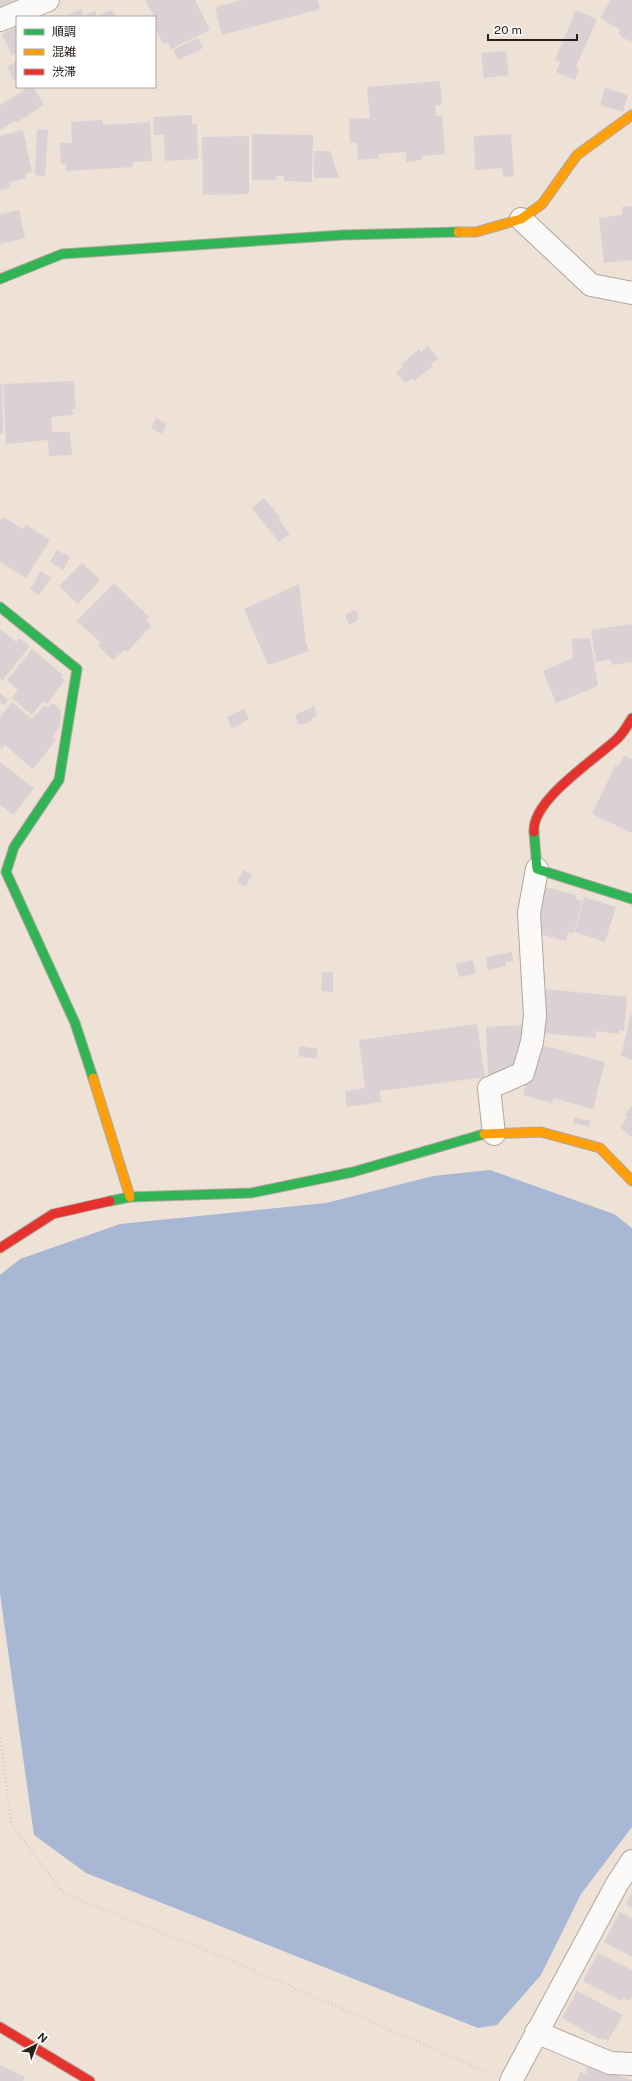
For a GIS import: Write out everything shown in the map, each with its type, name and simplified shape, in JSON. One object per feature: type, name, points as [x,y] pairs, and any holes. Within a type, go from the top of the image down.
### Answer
[{"type":"street","points":[[0,20],[48,0]]},
{"type":"street","points":[[0,279],[62,254],[343,235],[476,232],[521,219],[542,204],[577,155],[632,115]]},
{"type":"street","points":[[521,219],[591,285],[632,293]]},
{"type":"street","points":[[0,607],[77,669],[59,780],[14,847],[3,873],[75,1023],[130,1197]]},
{"type":"street","points":[[494,1134],[489,1088],[523,1073],[532,1042],[535,1016],[529,913],[537,870],[532,826],[548,797],[620,737],[632,718]]},
{"type":"street","points":[[537,870],[632,899]]},
{"type":"street","points":[[0,1248],[53,1214],[130,1197],[251,1193],[353,1172],[478,1134],[541,1132],[600,1148],[632,1181]]},
{"type":"street","points":[[502,2078],[536,2032],[617,1884],[632,1861]]},
{"type":"street","points":[[0,2027],[90,2081]]},
{"type":"street","points":[[536,2032],[610,2063],[632,2064]]},
{"type":"path","points":[[0,1734],[11,1824],[64,1894],[214,1953],[502,2078]]},
{"type":"water","points":[[490,1170],[614,1214],[632,1228],[632,1827],[581,1894],[541,1975],[497,2025],[478,2028],[86,1873],[34,1835],[0,1594],[0,1275],[20,1259],[120,1224],[326,1203],[433,1176]]},
{"type":"building","points":[[0,0],[15,0],[0,7]]},
{"type":"building","points":[[145,0],[195,0],[210,30],[171,49],[168,42],[163,44],[156,31],[156,16],[154,16]]},
{"type":"building","points":[[243,0],[318,0],[320,9],[222,35],[215,7]]},
{"type":"building","points":[[611,0],[632,0],[632,39],[630,42],[618,34],[620,30],[600,18]]},
{"type":"building","points":[[81,9],[84,16],[67,16]]},
{"type":"building","points":[[112,10],[115,16],[97,16]]},
{"type":"building","points":[[576,10],[597,19],[576,67],[579,69],[575,80],[556,72],[560,62],[555,60]]},
{"type":"building","points":[[95,11],[97,16],[84,16]]},
{"type":"building","points":[[16,27],[16,53],[12,55],[2,34]]},
{"type":"building","points":[[198,38],[203,48],[178,60],[173,50]]},
{"type":"building","points":[[506,51],[509,75],[484,78],[481,53]]},
{"type":"building","points":[[16,62],[16,80],[14,81],[7,67]]},
{"type":"building","points":[[440,81],[442,105],[435,105],[436,116],[442,116],[445,154],[422,156],[422,160],[406,162],[406,152],[378,154],[379,158],[358,160],[357,143],[350,143],[349,119],[370,118],[367,87]]},
{"type":"building","points":[[27,88],[34,88],[44,105],[16,123],[15,121],[0,130],[0,105]]},
{"type":"building","points":[[605,88],[628,95],[623,112],[600,105]]},
{"type":"building","points":[[192,115],[192,124],[197,124],[198,159],[165,161],[164,135],[154,135],[153,117]]},
{"type":"building","points":[[102,120],[103,125],[150,122],[152,161],[133,162],[133,167],[66,171],[66,164],[61,164],[60,143],[72,143],[71,122]]},
{"type":"building","points":[[37,129],[48,130],[45,176],[35,175]]},
{"type":"building","points":[[23,130],[32,172],[25,174],[26,178],[9,182],[10,188],[0,190],[0,136]]},
{"type":"building","points":[[252,134],[313,135],[312,182],[284,181],[284,176],[276,176],[277,180],[252,180]]},
{"type":"building","points":[[511,134],[514,176],[503,177],[502,168],[475,170],[474,136]]},
{"type":"building","points":[[249,136],[249,194],[203,195],[202,137]]},
{"type":"building","points":[[314,151],[330,151],[339,178],[314,178]]},
{"type":"building","points":[[632,206],[632,260],[604,263],[599,218],[622,215],[622,207]]},
{"type":"building","points":[[19,210],[25,238],[0,244],[0,214]]},
{"type":"building","points":[[428,346],[438,359],[431,364],[433,366],[414,381],[412,378],[405,383],[396,372],[403,367],[401,364],[419,349],[421,352]]},
{"type":"building","points":[[74,381],[76,409],[72,409],[73,415],[51,417],[52,432],[70,432],[72,455],[49,456],[48,440],[6,444],[3,384]]},
{"type":"building","points":[[0,385],[2,385],[3,433],[0,434]]},
{"type":"building","points":[[156,418],[167,424],[161,434],[151,428]]},
{"type":"building","points":[[264,498],[281,518],[279,520],[290,534],[279,542],[252,508]]},
{"type":"building","points":[[3,517],[23,529],[26,525],[50,540],[26,578],[0,562],[0,521]]},
{"type":"building","points":[[57,550],[70,557],[63,570],[50,562]]},
{"type":"building","points":[[82,563],[100,580],[78,604],[59,586]]},
{"type":"building","points":[[41,571],[51,578],[39,595],[30,589]]},
{"type":"building","points":[[114,583],[149,617],[146,621],[151,626],[127,652],[124,650],[113,660],[98,646],[101,643],[77,621]]},
{"type":"building","points":[[299,584],[306,643],[309,651],[268,665],[244,609]]},
{"type":"building","points":[[356,610],[359,619],[349,625],[345,614]]},
{"type":"building","points":[[632,624],[632,662],[612,665],[611,659],[596,662],[591,630]]},
{"type":"building","points":[[0,629],[16,642],[19,638],[30,646],[3,680],[0,678]]},
{"type":"building","points":[[590,638],[598,686],[556,703],[543,671],[573,658],[572,639]]},
{"type":"building","points":[[32,649],[63,675],[61,677],[65,680],[47,704],[43,701],[32,715],[12,698],[18,690],[7,680]]},
{"type":"building","points":[[0,693],[8,700],[4,705],[0,702]]},
{"type":"building","points":[[12,702],[32,719],[45,705],[48,708],[52,703],[61,710],[60,726],[52,737],[56,740],[33,769],[5,745],[2,749],[0,747],[0,717]]},
{"type":"building","points":[[314,706],[317,716],[312,718],[313,721],[299,725],[295,715]]},
{"type":"building","points":[[244,709],[249,719],[232,729],[227,717]]},
{"type":"building","points":[[624,755],[632,759],[632,833],[592,814],[615,766],[618,767]]},
{"type":"building","points":[[0,762],[34,788],[13,815],[0,804]]},
{"type":"building","points":[[243,870],[252,875],[246,886],[237,882]]},
{"type":"building","points":[[537,885],[576,895],[576,899],[582,901],[574,933],[568,932],[566,941],[539,934]]},
{"type":"building","points":[[584,897],[616,907],[605,942],[575,932]]},
{"type":"building","points":[[512,952],[513,961],[505,962],[506,966],[488,970],[486,957]]},
{"type":"building","points":[[473,960],[476,974],[459,977],[456,964]]},
{"type":"building","points":[[322,972],[333,972],[333,992],[321,991]]},
{"type":"building","points":[[544,989],[627,997],[624,1031],[619,1030],[619,1034],[596,1031],[596,1038],[540,1033]]},
{"type":"building","points":[[631,1013],[632,1014],[632,1060],[621,1056]]},
{"type":"building","points":[[477,1024],[485,1077],[380,1091],[381,1102],[347,1107],[345,1091],[365,1088],[359,1040]]},
{"type":"building","points":[[523,1025],[523,1056],[513,1069],[503,1074],[488,1075],[486,1027]]},
{"type":"building","points":[[537,1044],[605,1062],[593,1109],[553,1098],[552,1103],[523,1095]]},
{"type":"building","points":[[300,1046],[318,1049],[316,1059],[298,1056]]},
{"type":"building","points":[[632,1106],[632,1137],[620,1127],[628,1117],[625,1114]]},
{"type":"building","points":[[574,1117],[591,1121],[589,1127],[573,1123]]},
{"type":"building","points":[[632,1893],[632,1908],[626,1904]]},
{"type":"building","points":[[620,1912],[632,1919],[632,1957],[604,1942]]},
{"type":"building","points":[[598,1953],[632,1970],[632,1996],[629,2001],[623,1997],[622,2001],[583,1981]]},
{"type":"building","points":[[577,1991],[623,2015],[608,2041],[602,2038],[601,2040],[562,2018]]},
{"type":"building","points":[[0,2065],[25,2077],[23,2081],[0,2081]]},
{"type":"building","points":[[588,2066],[632,2081],[577,2081],[580,2072],[586,2074]]},
{"type":"traffic: fast","points":[[0,279],[62,254],[343,235],[458,232]]},
{"type":"traffic: fast","points":[[0,607],[77,669],[59,780],[14,847],[6,872],[75,1023],[93,1078]]},
{"type":"traffic: fast","points":[[534,832],[537,869],[632,899]]},
{"type":"traffic: fast","points":[[110,1201],[130,1197],[251,1193],[353,1172],[484,1134]]},
{"type":"traffic: slow","points":[[458,232],[476,232],[521,219],[542,204],[577,155],[632,115]]},
{"type":"traffic: slow","points":[[93,1078],[130,1197]]},
{"type":"traffic: slow","points":[[484,1134],[541,1132],[600,1148],[632,1181]]},
{"type":"traffic: jam","points":[[534,832],[536,820],[543,807],[553,794],[618,738],[632,718]]},
{"type":"traffic: jam","points":[[0,1248],[53,1214],[110,1201]]},
{"type":"traffic: jam","points":[[0,2027],[90,2081]]}]
